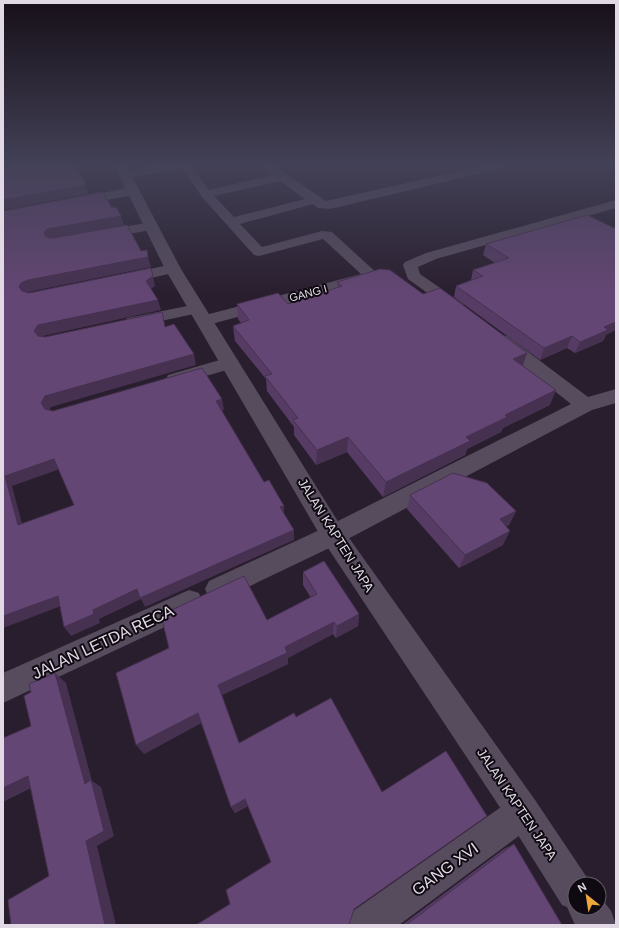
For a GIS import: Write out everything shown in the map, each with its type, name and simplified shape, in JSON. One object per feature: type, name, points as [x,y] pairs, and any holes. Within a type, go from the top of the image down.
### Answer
[{"type":"street","name":"JALAN KAPTEN JAPA","points":[[142,208],[173,269],[333,536],[523,812],[567,880]]},
{"type":"street","points":[[219,208],[259,252],[322,235],[327,235],[392,277],[468,315]]},
{"type":"street","points":[[231,222],[283,208]]},
{"type":"street","points":[[392,277],[410,265],[431,256],[601,208]]},
{"type":"street","points":[[86,238],[152,226]]},
{"type":"street","points":[[111,281],[173,269]]},
{"type":"street","name":"GANG I","points":[[119,326],[200,315],[392,277]]},
{"type":"street","points":[[487,329],[585,405]]},
{"type":"street","points":[[155,385],[230,363]]},
{"type":"street","name":"JALAN LETDA RECA","points":[[3,688],[333,536],[585,405],[616,396]]},
{"type":"street","name":"GANG XVI","points":[[367,925],[523,812]]},
{"type":"street","points":[[591,916],[597,925]]},
{"type":"building","points":[[17,208],[117,208],[121,216],[47,229],[44,232],[46,237],[53,238],[127,225],[141,251],[147,250],[148,257],[28,280],[21,283],[19,287],[22,291],[29,293],[151,268],[153,276],[146,281],[158,300],[38,325],[34,331],[38,336],[45,337],[162,312],[165,327],[174,324],[194,354],[45,396],[41,403],[45,409],[53,411],[202,368],[222,399],[216,401],[264,482],[269,480],[284,506],[280,507],[294,530],[140,598],[137,589],[93,610],[94,614],[64,627],[58,596],[3,616],[3,211]],"holes":[[[54,459],[74,505],[18,525],[5,476]]]},
{"type":"building","points":[[587,215],[614,228],[616,227],[616,322],[604,327],[608,330],[580,342],[572,336],[544,348],[456,286],[483,276],[473,270],[509,258],[486,244]]},
{"type":"building","points":[[380,269],[390,270],[423,294],[440,288],[527,353],[513,359],[556,390],[505,415],[507,417],[466,437],[470,441],[386,482],[348,437],[317,450],[293,420],[298,418],[265,376],[272,374],[233,326],[249,320],[237,304],[278,293],[288,304],[342,286],[337,282]]},
{"type":"building","points":[[453,473],[487,483],[516,511],[500,519],[510,531],[465,555],[410,495]]},
{"type":"building","points":[[324,561],[359,614],[337,626],[334,622],[285,647],[287,653],[218,685],[239,743],[294,713],[296,717],[331,698],[382,792],[446,751],[487,816],[354,909],[349,925],[196,925],[230,904],[226,890],[271,862],[245,799],[231,807],[198,713],[136,745],[116,673],[169,648],[161,615],[244,576],[267,620],[317,594],[303,572]]},
{"type":"building","points":[[55,673],[85,784],[91,780],[104,831],[86,841],[105,925],[11,925],[8,900],[49,876],[28,776],[3,788],[3,738],[31,726],[24,696],[31,692],[29,684]]},
{"type":"building","points":[[514,844],[562,925],[406,925]]}]
